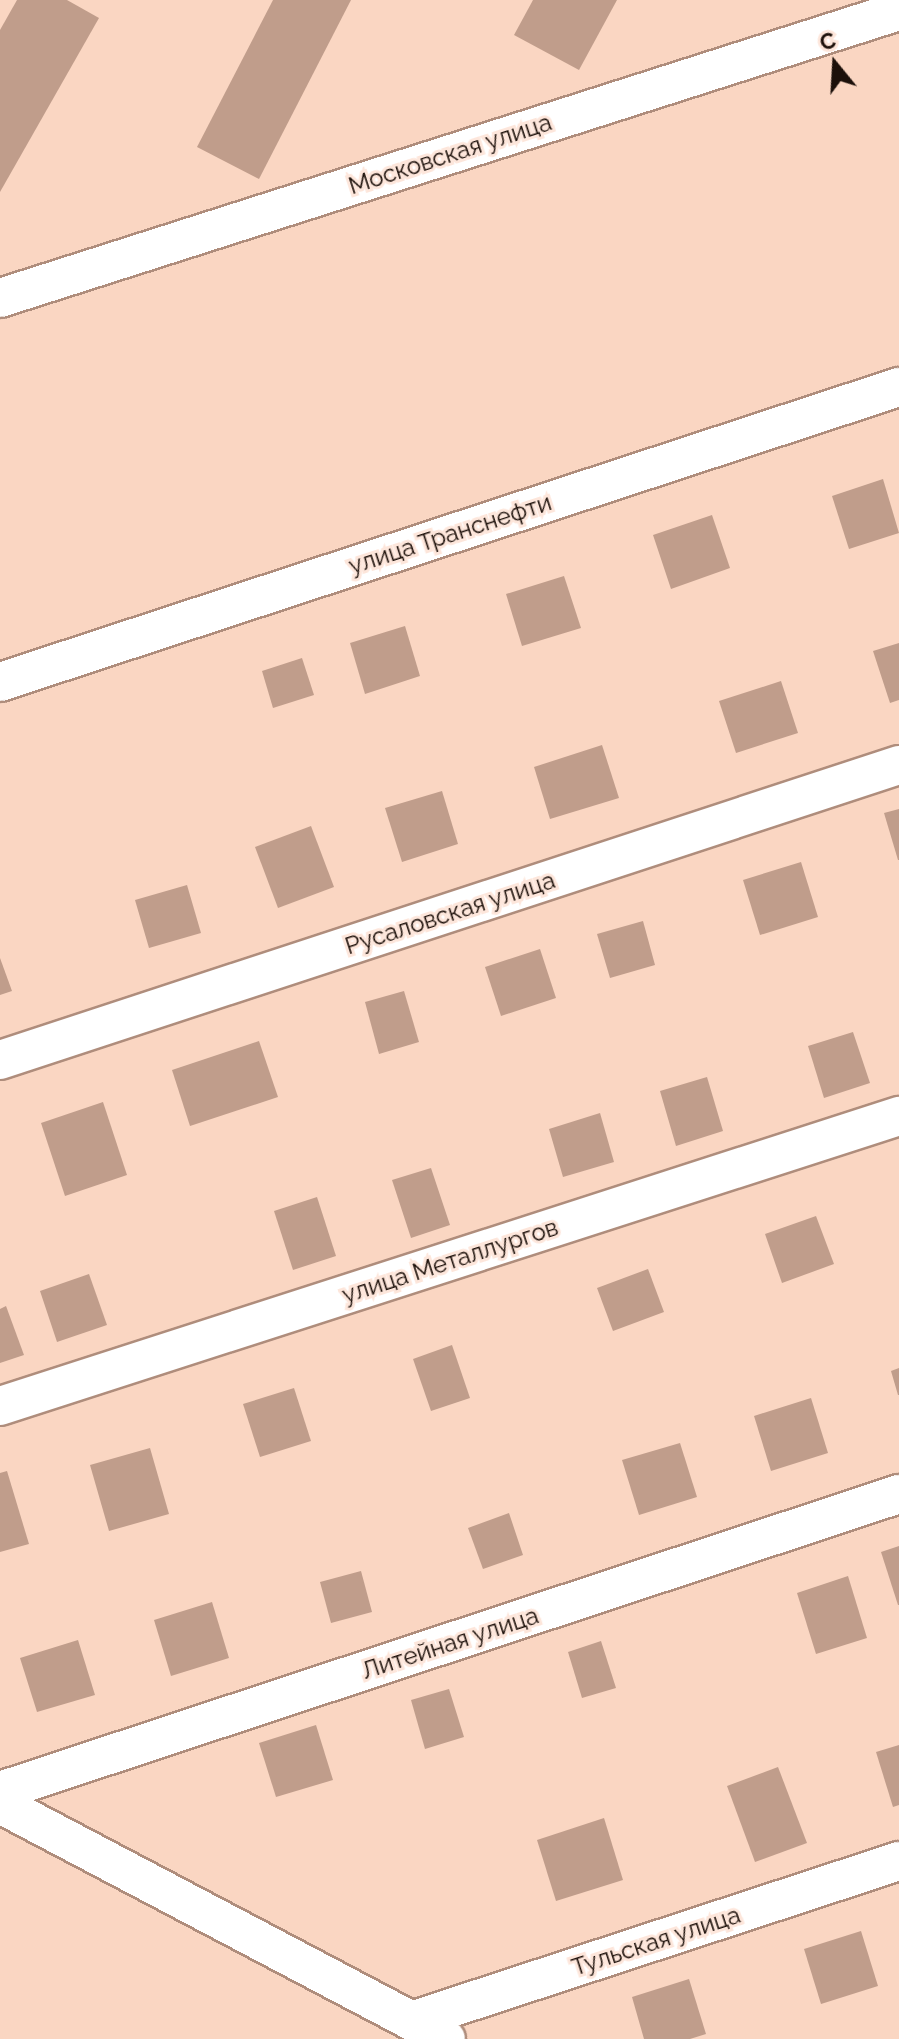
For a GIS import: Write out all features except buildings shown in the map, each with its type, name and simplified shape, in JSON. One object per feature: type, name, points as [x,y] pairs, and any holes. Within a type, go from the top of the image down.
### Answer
[{"type":"street","name":"Московская улица","points":[[0,298],[899,11]]},
{"type":"street","name":"улица Транснефти","points":[[0,682],[899,387]]},
{"type":"street","name":"Русаловская улица","points":[[0,1060],[899,765]]},
{"type":"street","name":"улица Металлургов","points":[[0,1406],[899,1116]]},
{"type":"street","name":"Литейная улица","points":[[0,1791],[899,1494]]},
{"type":"street","points":[[0,1804],[446,2039]]},
{"type":"street","name":"Тульская улица","points":[[414,2020],[899,1861]]}]
